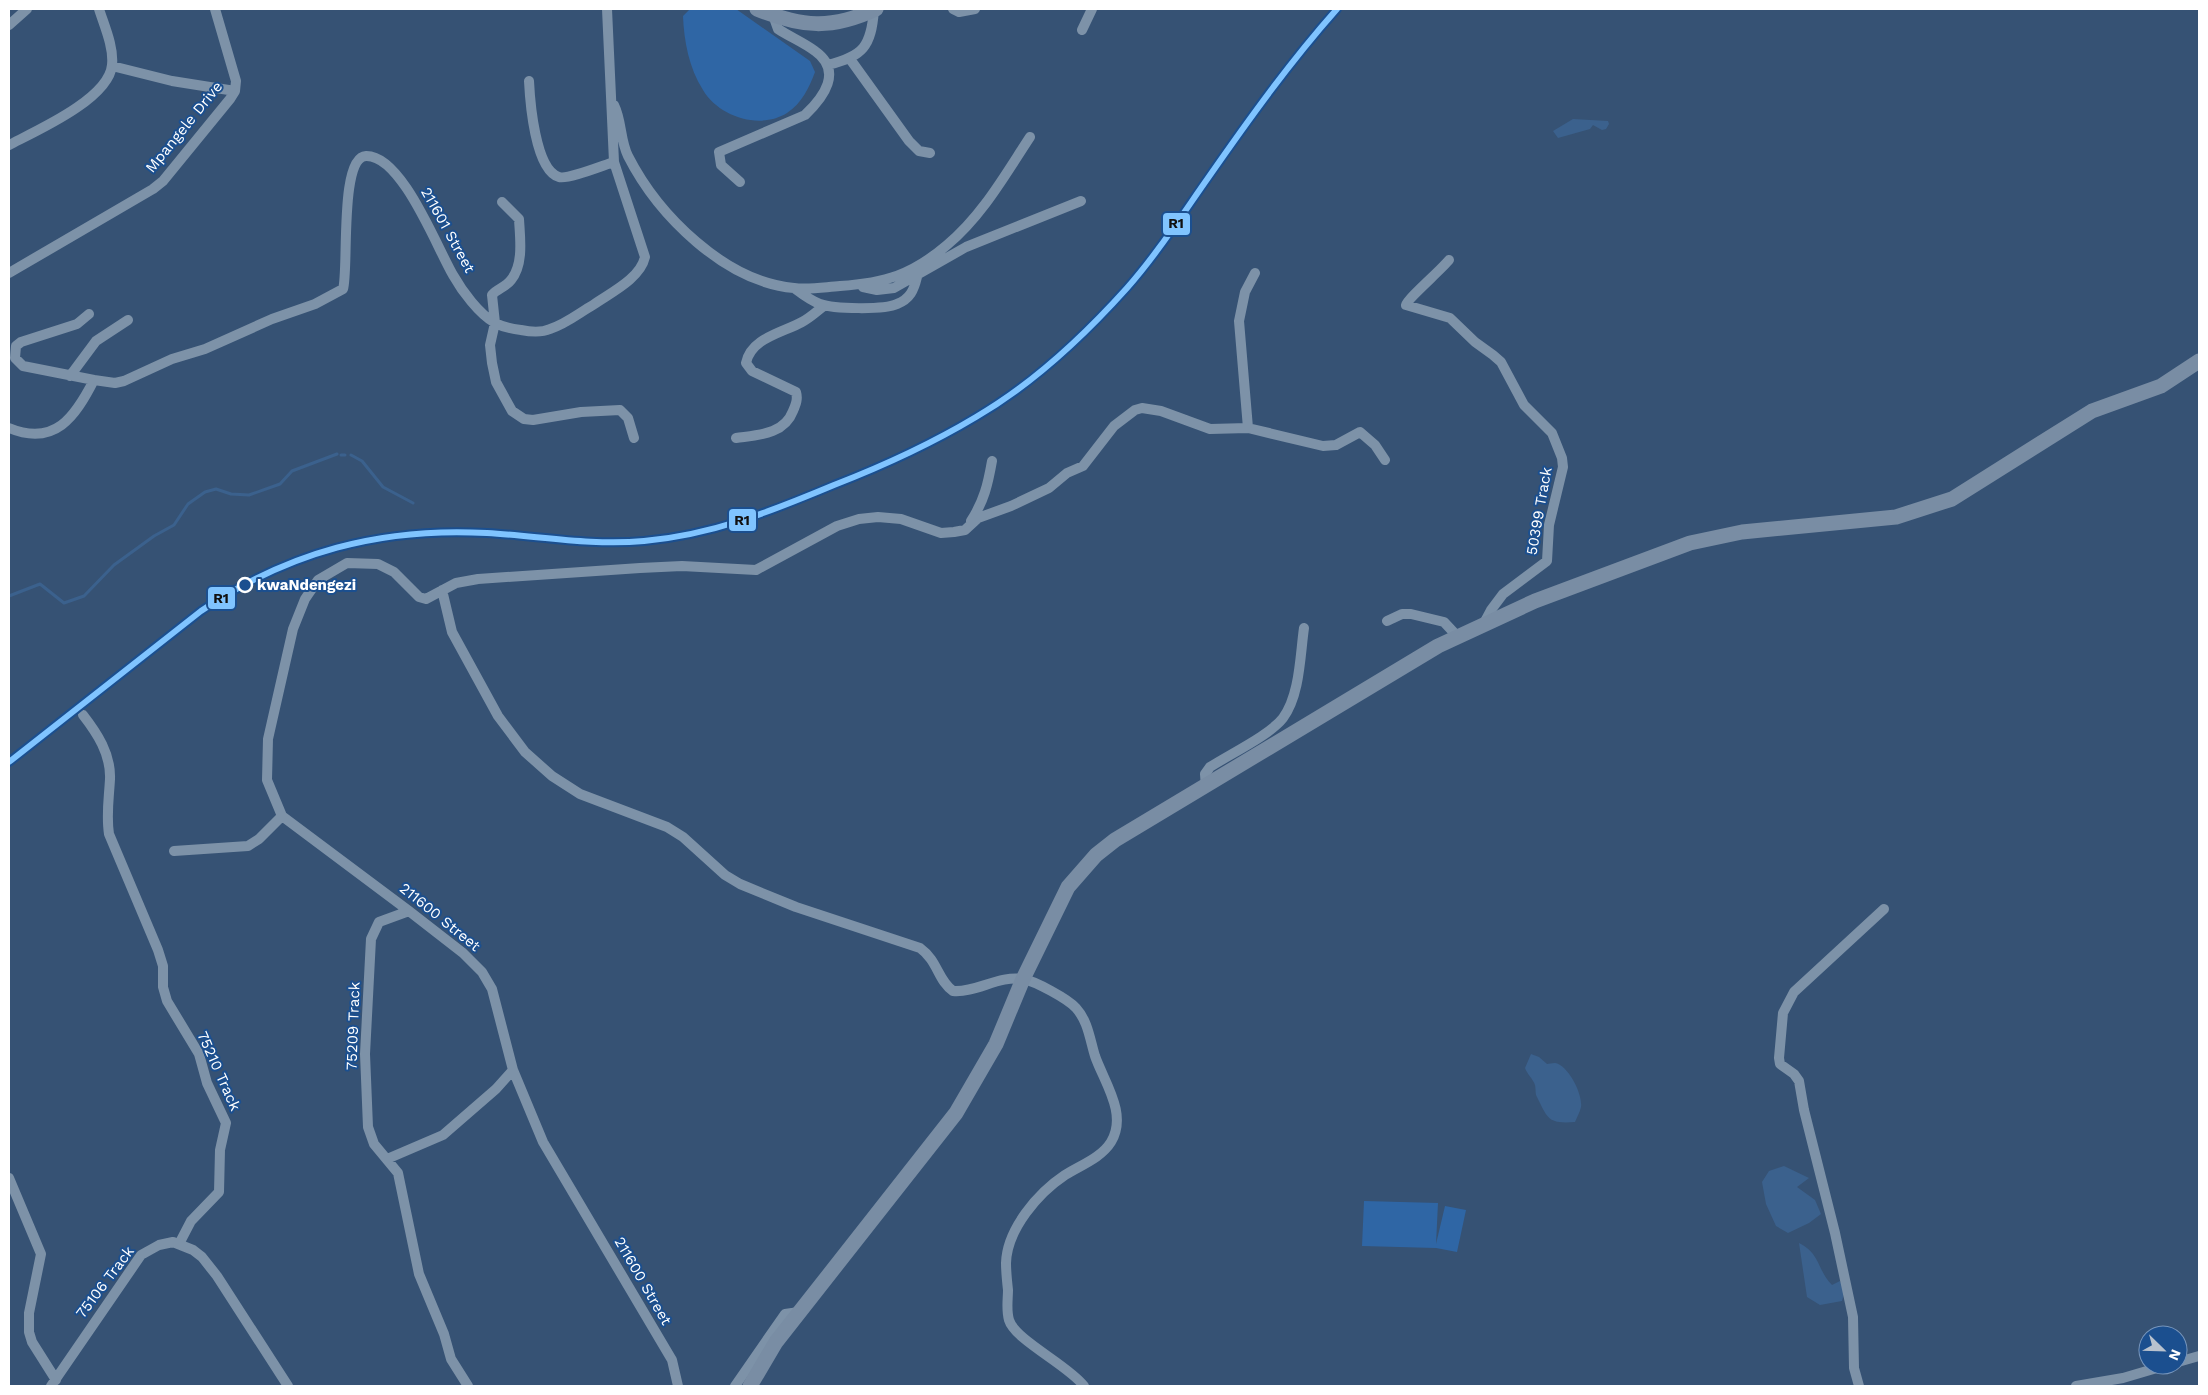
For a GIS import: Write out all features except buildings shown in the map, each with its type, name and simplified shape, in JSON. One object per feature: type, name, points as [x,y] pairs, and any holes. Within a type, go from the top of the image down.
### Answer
[{"type":"street","points":[[9,25],[27,9]]},
{"type":"street","points":[[9,145],[71,112],[99,88],[112,66],[112,55],[99,9]]},
{"type":"street","name":"Mpangele Drive","points":[[9,273],[153,189],[163,180],[235,91],[236,81],[215,9]]},
{"type":"street","name":"211601 Street","points":[[94,380],[115,383],[124,381],[172,359],[205,349],[272,319],[315,304],[343,289],[346,282],[344,246],[348,204],[358,160],[366,156],[375,158],[389,167],[410,192],[453,276],[478,307],[495,323],[534,333],[550,330],[608,295],[640,270],[645,257],[614,162],[607,9]]},
{"type":"street","points":[[757,9],[787,21],[817,24],[836,23],[860,16],[875,9]]},
{"type":"street","points":[[828,65],[850,59],[859,54],[873,26],[875,9]]},
{"type":"street","points":[[952,9],[959,12],[976,9]]},
{"type":"street","points":[[1082,30],[1092,9]]},
{"type":"street","points":[[740,182],[721,165],[719,152],[805,115],[815,106],[826,89],[831,74],[828,65],[816,51],[778,29],[773,16]]},
{"type":"street","points":[[850,59],[909,141],[919,151],[930,153]]},
{"type":"street","points":[[112,66],[172,81],[235,91]]},
{"type":"street","points":[[529,81],[530,109],[535,135],[547,165],[554,174],[563,178],[614,162]]},
{"type":"street","points":[[611,100],[617,112],[628,156],[677,225],[722,261],[742,272],[794,288],[824,306],[857,308],[897,304],[913,292],[916,278]]},
{"type":"street","points":[[794,288],[855,285],[894,278],[918,266],[948,245],[977,215],[1030,137]]},
{"type":"street","points":[[855,285],[886,290],[916,278],[966,248],[1081,201]]},
{"type":"street","points":[[502,202],[519,219],[520,258],[517,271],[511,280],[492,294],[495,323],[490,345],[496,382],[512,411],[518,416],[533,420],[581,412],[620,410],[628,418],[634,438]]},
{"type":"street","name":"50399 Track","points":[[1449,260],[1426,285],[1407,301],[1406,305],[1450,318],[1475,342],[1501,362],[1524,405],[1552,433],[1562,458],[1563,467],[1549,525],[1547,561],[1503,594],[1491,610],[1484,625]]},
{"type":"street","points":[[1248,428],[1239,321],[1245,292],[1255,273]]},
{"type":"street","points":[[736,438],[777,430],[787,422],[796,404],[796,392],[752,371],[747,366],[747,359],[751,350],[757,343],[801,322],[824,306]]},
{"type":"street","points":[[9,428],[24,434],[39,434],[59,428],[79,409],[94,380],[23,366],[17,362],[14,352],[21,342],[77,324],[89,314]]},
{"type":"street","points":[[70,376],[96,341],[128,320]]},
{"type":"street","points":[[750,1386],[776,1342],[956,1112],[996,1044],[1023,979],[1061,898],[1096,854],[1115,840],[1438,646],[1535,601],[1690,543],[1742,532],[1896,517],[1952,499],[2092,411],[2161,386],[2199,361]]},
{"type":"street","points":[[174,850],[248,846],[258,840],[282,816],[267,780],[268,739],[298,616],[305,598],[318,580],[347,564],[378,564],[394,572],[419,598],[431,598],[456,583],[478,579],[682,566],[756,570],[837,526],[859,519],[878,517],[901,519],[941,533],[965,530],[978,518],[1011,506],[1049,488],[1067,473],[1083,466],[1114,426],[1135,410],[1142,408],[1161,411],[1210,429],[1248,428],[1323,446],[1336,445],[1360,432],[1375,445],[1385,460]]},
{"type":"street","points":[[965,530],[984,499],[992,461]]},
{"type":"street","points":[[442,590],[452,632],[498,716],[525,752],[552,776],[580,794],[667,827],[683,837],[721,872],[740,884],[796,907],[920,948],[934,961],[946,985],[953,991],[988,983],[1023,979],[1065,998],[1078,1009],[1084,1020],[1101,1071],[1110,1088],[1116,1120],[1115,1134],[1102,1152],[1064,1176],[1031,1207],[1013,1237],[1006,1263],[1008,1312],[1012,1327],[1024,1338],[1074,1373],[1084,1386]]},
{"type":"street","points":[[1387,621],[1402,614],[1411,614],[1444,622],[1458,637]]},
{"type":"street","points":[[1206,787],[1205,774],[1210,767],[1266,733],[1283,718],[1295,688],[1304,628]]},
{"type":"street","name":"75210 Track","points":[[83,715],[98,734],[106,753],[110,776],[107,817],[109,834],[126,879],[158,950],[163,966],[163,987],[167,1001],[195,1047],[206,1083],[226,1123],[220,1150],[219,1192],[192,1222],[179,1244]]},
{"type":"street","name":"211600 Street","points":[[282,816],[463,952],[482,972],[492,989],[513,1070],[543,1142],[672,1360],[678,1386]]},
{"type":"street","points":[[1859,1386],[1854,1368],[1852,1317],[1835,1233],[1804,1110],[1799,1081],[1780,1064],[1779,1058],[1783,1014],[1794,992],[1884,909]]},
{"type":"street","name":"75209 Track","points":[[410,911],[379,922],[371,939],[365,1054],[368,1127],[374,1144],[394,1166],[401,1183],[414,1257],[424,1289],[444,1334],[451,1359],[468,1386]]},
{"type":"street","points":[[387,1159],[443,1135],[496,1089],[513,1070]]},
{"type":"street","points":[[9,1178],[41,1254],[29,1313],[29,1332],[32,1342],[53,1383]]},
{"type":"street","points":[[179,1244],[193,1250],[202,1257],[217,1276],[288,1386]]},
{"type":"street","name":"75106 Track","points":[[53,1383],[141,1255],[159,1245],[179,1244]]},
{"type":"street","points":[[735,1386],[784,1314],[799,1312]]},
{"type":"street","points":[[2076,1386],[2138,1374]]},
{"type":"shaded area","points":[[690,9],[736,9],[810,61],[815,72],[797,105],[787,113],[776,118],[753,120],[729,114],[710,99],[698,82],[688,54],[683,16]]},
{"type":"shaded area","points":[[1573,119],[1608,121],[1609,124],[1606,129],[1602,130],[1593,125],[1590,129],[1558,138],[1553,131]]},
{"type":"shaded area","points":[[1531,1054],[1539,1057],[1547,1064],[1555,1063],[1560,1065],[1574,1081],[1581,1101],[1581,1109],[1575,1122],[1554,1121],[1547,1115],[1536,1096],[1534,1083],[1525,1068]]},
{"type":"shaded area","points":[[1784,1166],[1809,1178],[1797,1187],[1815,1200],[1821,1214],[1809,1223],[1788,1233],[1776,1226],[1766,1204],[1762,1182],[1769,1171]]},
{"type":"shaded area","points":[[1364,1201],[1438,1203],[1436,1244],[1445,1206],[1466,1210],[1457,1252],[1436,1248],[1362,1246]]},
{"type":"shaded area","points":[[1799,1243],[1806,1247],[1815,1257],[1832,1285],[1840,1281],[1845,1290],[1842,1301],[1820,1305],[1807,1297]]},
{"type":"waterway","points":[[9,596],[40,584],[64,603],[84,596],[114,565],[154,536],[174,525],[188,504],[205,492],[216,489],[231,494],[249,495],[280,484],[292,471],[337,454]]},
{"type":"waterway","points":[[351,455],[362,461],[383,487],[413,503]]},
{"type":"transit line","name":"R1","points":[[9,762],[201,611],[234,590],[267,573],[302,559],[373,539],[410,534],[448,532],[487,533],[585,541],[624,542],[669,538],[694,533],[718,528],[765,513],[811,495],[889,462],[959,427],[997,404],[1037,375],[1075,342],[1127,288],[1159,248],[1270,91],[1337,9]]},
{"type":"place","name":"kwaNdengezi","points":[[245,585]]}]
